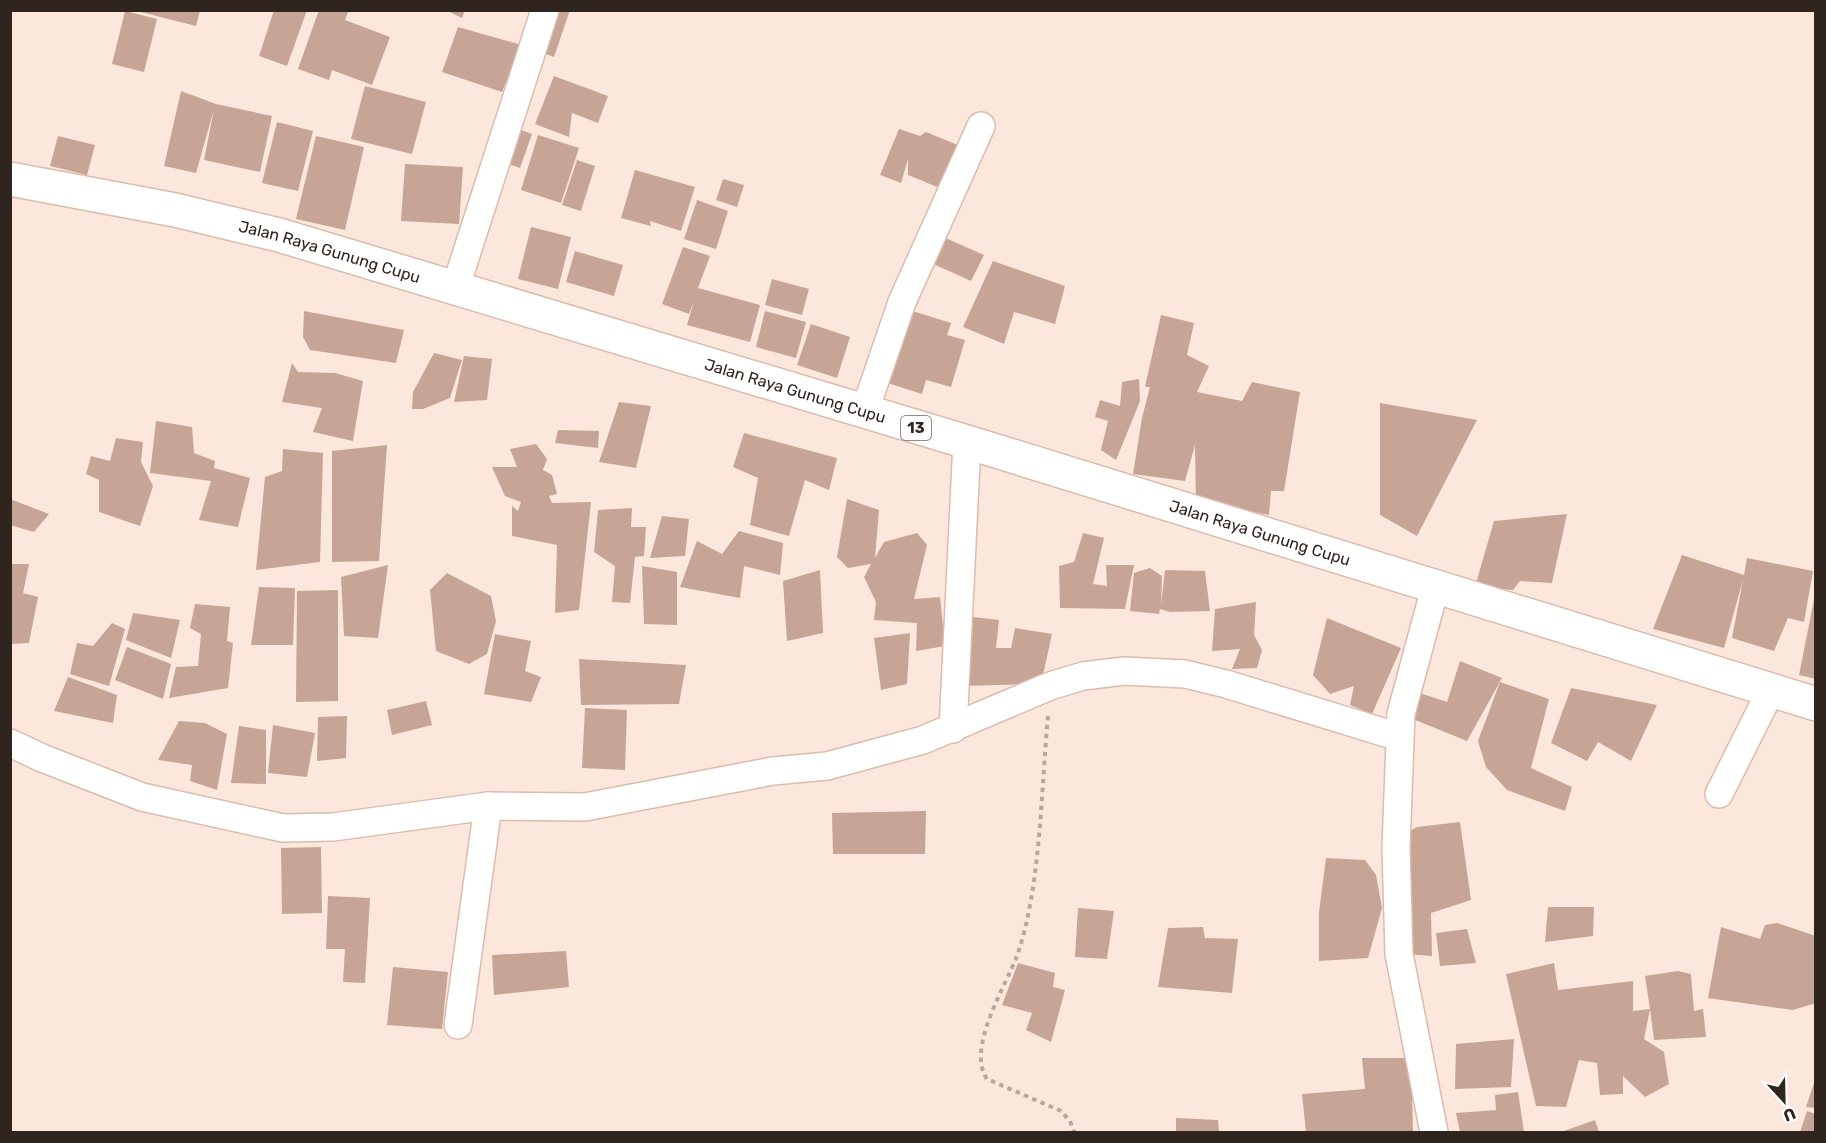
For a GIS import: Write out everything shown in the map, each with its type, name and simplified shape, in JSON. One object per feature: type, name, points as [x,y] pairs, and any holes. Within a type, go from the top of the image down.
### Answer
[{"type":"highway","name":"Jalan Raya Gunung Cupu","points":[[10,179],[175,210],[279,235],[864,413],[967,442],[1815,704]]},
{"type":"street","points":[[455,289],[545,10]]},
{"type":"street","points":[[864,413],[902,302],[981,126]]},
{"type":"street","points":[[952,729],[967,442]]},
{"type":"street","points":[[1434,1132],[1408,1010],[1399,954],[1396,848],[1401,714],[1435,588]]},
{"type":"street","points":[[10,743],[142,797],[283,828],[333,827],[489,806],[585,807],[773,771],[826,766],[879,754],[952,729],[1050,686],[1083,676],[1124,671],[1185,674],[1226,684],[1399,737]]},
{"type":"street","points":[[1719,794],[1771,690]]},
{"type":"street","points":[[458,1025],[489,806]]},
{"type":"path","points":[[1050,686],[1033,888],[1025,933],[983,1037],[979,1057],[980,1070],[987,1079],[1061,1111],[1070,1121],[1074,1132]]},
{"type":"building","points":[[133,10],[200,10],[196,26]]},
{"type":"building","points":[[274,10],[307,10],[287,66],[259,56]]},
{"type":"building","points":[[319,10],[349,10],[345,20],[390,37],[372,85],[332,70],[329,80],[298,69]]},
{"type":"building","points":[[446,10],[465,10],[462,18]]},
{"type":"building","points":[[534,10],[570,10],[554,57],[522,45]]},
{"type":"building","points":[[125,11],[157,19],[144,72],[112,64]]},
{"type":"building","points":[[458,27],[522,45],[502,92],[442,72]]},
{"type":"building","points":[[554,76],[608,96],[598,123],[572,113],[569,137],[535,124]]},
{"type":"building","points":[[365,86],[426,102],[412,154],[351,139]]},
{"type":"building","points":[[181,91],[216,104],[272,116],[260,172],[204,160],[214,109],[196,173],[164,166]]},
{"type":"building","points":[[496,121],[532,134],[520,168],[483,155]]},
{"type":"building","points":[[277,122],[313,131],[298,191],[262,183]]},
{"type":"building","points":[[899,129],[920,136],[926,132],[965,148],[947,191],[908,175],[908,159],[901,183],[880,175]]},
{"type":"building","points":[[538,135],[579,148],[561,203],[521,190]]},
{"type":"building","points":[[58,136],[95,145],[87,175],[50,166]]},
{"type":"building","points":[[316,136],[364,147],[345,230],[296,219]]},
{"type":"building","points":[[577,160],[595,166],[581,211],[562,205]]},
{"type":"building","points":[[405,164],[463,167],[459,224],[401,221]]},
{"type":"building","points":[[635,170],[695,187],[681,231],[650,221],[651,226],[621,218]]},
{"type":"building","points":[[723,179],[744,185],[737,207],[716,200]]},
{"type":"building","points":[[697,200],[728,211],[716,249],[684,239]]},
{"type":"building","points":[[531,227],[571,237],[558,289],[518,279]]},
{"type":"building","points":[[941,236],[984,255],[971,281],[929,262]]},
{"type":"building","points":[[683,247],[710,256],[698,288],[760,305],[750,342],[687,325],[694,301],[689,314],[662,304]]},
{"type":"building","points":[[575,251],[623,265],[614,296],[566,282]]},
{"type":"building","points":[[993,261],[1065,286],[1055,324],[1014,312],[1004,344],[963,327]]},
{"type":"building","points":[[772,279],[809,289],[802,315],[765,305]]},
{"type":"building","points":[[903,308],[951,323],[947,335],[965,340],[951,387],[926,380],[922,394],[881,381]]},
{"type":"building","points":[[304,311],[404,330],[396,363],[310,350],[303,337]]},
{"type":"building","points":[[765,311],[806,322],[796,358],[756,347]]},
{"type":"building","points":[[1161,315],[1194,323],[1187,355],[1209,366],[1197,392],[1242,401],[1252,382],[1300,392],[1284,491],[1271,491],[1269,515],[1224,506],[1196,507],[1195,445],[1185,481],[1133,474],[1142,418],[1150,387],[1145,387]]},
{"type":"building","points":[[811,324],[850,337],[837,378],[797,365]]},
{"type":"building","points":[[434,353],[462,360],[450,398],[423,409],[412,409],[413,392]]},
{"type":"building","points":[[464,356],[492,359],[487,400],[454,402]]},
{"type":"building","points":[[292,363],[298,372],[335,373],[363,381],[353,441],[313,432],[322,408],[282,402]]},
{"type":"building","points":[[1139,379],[1140,401],[1116,460],[1101,450],[1108,421],[1095,417],[1100,400],[1120,406],[1122,382]]},
{"type":"building","points":[[619,402],[651,406],[636,468],[599,462]]},
{"type":"building","points":[[1380,403],[1477,420],[1417,536],[1380,515]]},
{"type":"building","points":[[156,421],[192,427],[194,453],[215,461],[214,468],[250,478],[238,527],[199,520],[211,481],[150,473]]},
{"type":"building","points":[[558,430],[599,431],[598,448],[555,443]]},
{"type":"building","points":[[744,433],[837,458],[829,490],[805,480],[789,536],[750,525],[758,478],[733,467]]},
{"type":"building","points":[[116,438],[143,442],[141,462],[153,486],[140,526],[99,512],[99,480],[86,474],[91,456],[110,461]]},
{"type":"building","points":[[536,444],[547,459],[543,470],[552,475],[557,494],[549,496],[552,503],[591,502],[579,610],[555,613],[557,545],[512,536],[512,506],[518,511],[521,502],[505,496],[492,467],[517,467],[510,449]]},
{"type":"building","points":[[387,445],[379,561],[332,562],[332,451]]},
{"type":"building","points":[[283,449],[323,453],[320,562],[256,570],[265,477],[282,471]]},
{"type":"building","points":[[10,499],[49,514],[34,532],[10,525]]},
{"type":"building","points":[[847,499],[879,510],[875,558],[884,542],[917,533],[927,545],[914,599],[940,597],[945,646],[916,651],[917,623],[874,620],[876,602],[864,577],[871,564],[848,568],[837,557]]},
{"type":"building","points":[[632,508],[631,527],[646,527],[644,556],[635,557],[630,603],[612,602],[615,566],[594,552],[598,510]]},
{"type":"building","points":[[1567,514],[1552,583],[1520,581],[1513,590],[1475,587],[1494,521]]},
{"type":"building","points":[[662,516],[689,519],[685,556],[650,558]]},
{"type":"building","points":[[739,531],[783,543],[780,575],[744,566],[740,598],[680,587],[697,541],[722,554]]},
{"type":"building","points":[[1083,533],[1104,538],[1093,584],[1107,586],[1106,565],[1134,565],[1125,609],[1060,608],[1059,566],[1074,562]]},
{"type":"building","points":[[1682,555],[1744,575],[1747,558],[1813,571],[1804,622],[1788,618],[1774,651],[1732,638],[1743,580],[1724,648],[1653,629]]},
{"type":"building","points":[[10,564],[29,564],[23,593],[38,597],[29,643],[10,644]]},
{"type":"building","points":[[388,565],[378,638],[344,636],[341,577]]},
{"type":"building","points":[[642,566],[677,572],[677,625],[644,624]]},
{"type":"building","points":[[1150,568],[1162,576],[1161,605],[1165,570],[1205,571],[1210,611],[1170,612],[1160,609],[1159,614],[1130,611],[1134,573]]},
{"type":"building","points":[[820,570],[823,633],[787,641],[783,581]]},
{"type":"building","points":[[447,573],[491,596],[496,621],[487,654],[469,664],[436,651],[430,590]]},
{"type":"building","points":[[259,587],[295,588],[293,645],[251,645]]},
{"type":"building","points":[[338,590],[338,701],[296,702],[297,591]]},
{"type":"building","points":[[1814,599],[1816,599],[1816,679],[1799,675]]},
{"type":"building","points":[[1256,602],[1254,635],[1262,650],[1257,668],[1232,669],[1240,649],[1212,651],[1215,609]]},
{"type":"building","points":[[195,604],[230,607],[227,641],[233,643],[228,688],[169,698],[176,667],[198,666],[201,634],[190,628]]},
{"type":"building","points":[[133,613],[180,620],[171,658],[126,640]]},
{"type":"building","points":[[965,616],[999,620],[996,648],[1011,648],[1015,628],[1052,634],[1041,684],[959,686]]},
{"type":"building","points":[[1327,618],[1401,648],[1372,714],[1350,705],[1354,686],[1330,694],[1313,675]]},
{"type":"building","points":[[112,623],[125,629],[109,686],[70,674],[77,643],[93,646]]},
{"type":"building","points":[[910,633],[907,684],[881,690],[874,638]]},
{"type":"building","points":[[495,634],[531,641],[525,671],[541,677],[531,702],[484,694]]},
{"type":"building","points":[[127,647],[171,664],[163,699],[115,680]]},
{"type":"building","points":[[579,659],[686,665],[679,704],[581,705]]},
{"type":"building","points":[[1460,661],[1502,678],[1467,741],[1403,715],[1417,692],[1447,702]]},
{"type":"building","points":[[68,677],[117,695],[113,723],[54,711]]},
{"type":"building","points":[[1500,682],[1549,699],[1531,768],[1572,787],[1565,811],[1507,790],[1486,767],[1478,741]]},
{"type":"building","points":[[1571,688],[1657,705],[1631,761],[1598,742],[1587,761],[1551,743]]},
{"type":"building","points":[[426,701],[432,725],[392,735],[387,710]]},
{"type":"building","points":[[585,708],[627,710],[625,770],[582,768]]},
{"type":"building","points":[[347,716],[346,758],[317,761],[318,717]]},
{"type":"building","points":[[179,721],[205,723],[227,734],[217,790],[190,781],[192,765],[158,760]]},
{"type":"building","points":[[273,725],[315,733],[307,777],[268,773]]},
{"type":"building","points":[[239,726],[266,730],[266,784],[231,783]]},
{"type":"building","points":[[926,811],[925,854],[833,854],[832,813]]},
{"type":"building","points":[[1460,822],[1471,900],[1431,913],[1432,956],[1406,954],[1402,835],[1417,827]]},
{"type":"building","points":[[321,847],[322,913],[282,914],[281,848]]},
{"type":"building","points":[[1326,858],[1365,860],[1376,875],[1382,908],[1368,958],[1319,961],[1319,912]]},
{"type":"building","points":[[328,896],[370,898],[365,983],[343,982],[345,949],[326,949]]},
{"type":"building","points":[[1548,907],[1594,907],[1593,936],[1545,942]]},
{"type":"building","points":[[1078,908],[1114,911],[1107,959],[1075,957]]},
{"type":"building","points":[[1777,923],[1816,936],[1816,1003],[1793,1010],[1708,998],[1721,927],[1760,939],[1765,925]]},
{"type":"building","points":[[1203,927],[1205,938],[1238,939],[1232,993],[1158,987],[1168,928]]},
{"type":"building","points":[[1467,929],[1476,963],[1440,966],[1436,933]]},
{"type":"building","points":[[566,951],[569,987],[494,995],[492,955]]},
{"type":"building","points":[[1018,963],[1055,973],[1053,987],[1065,990],[1051,1042],[1026,1030],[1032,1013],[1002,1005]]},
{"type":"building","points":[[1554,963],[1558,990],[1633,981],[1633,1011],[1650,1009],[1644,1039],[1664,1052],[1669,1084],[1645,1097],[1623,1076],[1623,1094],[1600,1095],[1597,1063],[1579,1060],[1566,1107],[1536,1106],[1506,974]]},
{"type":"building","points":[[393,967],[448,972],[442,1029],[387,1025]]},
{"type":"building","points":[[1678,971],[1691,974],[1694,1011],[1703,1009],[1706,1037],[1654,1040],[1645,976]]},
{"type":"building","points":[[1514,1039],[1511,1087],[1455,1089],[1456,1044]]},
{"type":"building","points":[[1362,1058],[1411,1058],[1413,1132],[1306,1132],[1302,1094],[1365,1089]]},
{"type":"building","points":[[1815,1080],[1816,1108],[1806,1107]]},
{"type":"building","points":[[1518,1092],[1524,1132],[1460,1132],[1456,1113],[1496,1110],[1495,1095]]},
{"type":"building","points":[[1807,1111],[1816,1114],[1816,1132],[1800,1132]]},
{"type":"building","points":[[1176,1118],[1218,1120],[1219,1132],[1176,1132]]},
{"type":"building","points":[[1595,1120],[1599,1132],[1561,1132]]}]
